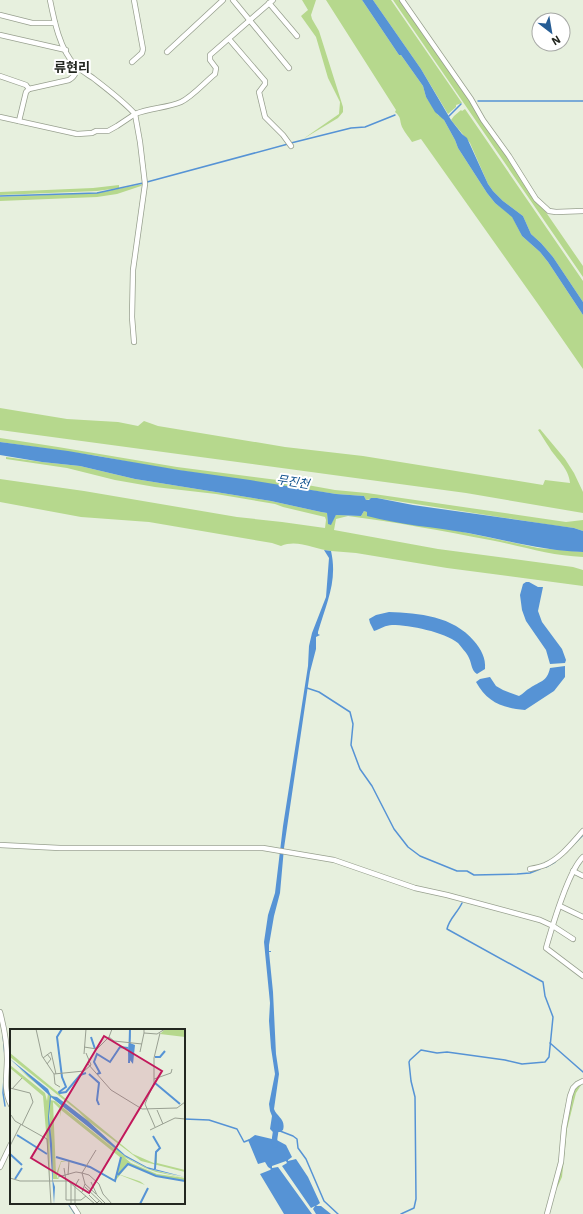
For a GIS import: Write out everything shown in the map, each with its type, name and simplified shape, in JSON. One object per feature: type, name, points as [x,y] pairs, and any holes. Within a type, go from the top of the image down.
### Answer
[{"type":"street","points":[[19,121],[24,98],[29,89],[69,80],[77,71],[61,41],[50,0]]},
{"type":"street","points":[[132,62],[142,53],[143,49],[134,0]]},
{"type":"street","points":[[166,52],[223,0]]},
{"type":"street","points":[[233,0],[289,68]]},
{"type":"street","points":[[402,0],[509,156],[536,199],[549,211],[583,211]]},
{"type":"street","points":[[0,117],[77,134],[108,131],[142,110],[180,102],[186,99],[215,74],[216,68],[210,60],[210,55],[271,2],[297,36]]},
{"type":"street","points":[[0,15],[32,23],[55,23]]},
{"type":"street","points":[[0,36],[66,50]]},
{"type":"street","points":[[229,39],[265,81],[265,84],[259,92],[265,117],[289,144]]},
{"type":"street","points":[[75,65],[126,104],[134,114],[140,142],[145,182],[133,270],[132,317],[134,342]]},
{"type":"street","points":[[0,76],[26,85],[29,89]]},
{"type":"street","points":[[530,870],[553,861],[569,847],[583,831]]},
{"type":"street","points":[[0,845],[60,848],[263,848],[334,860],[415,888],[540,920],[553,926],[573,939]]},
{"type":"street","points":[[583,857],[573,872],[546,948],[583,976]]},
{"type":"street","points":[[573,872],[583,876]]},
{"type":"street","points":[[560,906],[583,917]]},
{"type":"street","points":[[0,1012],[5,1035],[7,1058],[6,1089],[7,1098],[10,1103]]},
{"type":"street","points":[[547,1214],[561,1162],[564,1128],[570,1096],[573,1088],[583,1081]]},
{"type":"street","points":[[0,1167],[10,1146]]},
{"type":"street","points":[[72,1204],[78,1214]]},
{"type":"green space","points":[[302,0],[316,0],[311,15],[312,19],[319,31],[343,107],[343,112],[338,118],[303,139],[339,114],[340,102],[328,78],[316,37],[301,16],[308,10]]},
{"type":"green space","points":[[326,0],[362,0],[399,55],[401,55],[423,86],[426,97],[438,115],[444,120],[458,148],[487,193],[495,203],[512,216],[522,236],[540,252],[548,262],[583,315],[583,369],[421,139],[412,142],[402,127],[400,118],[395,112],[396,110]]},
{"type":"green space","points":[[373,0],[391,0],[462,103],[456,105],[456,107],[448,114],[421,69]]},
{"type":"green space","points":[[393,0],[401,0],[583,266],[583,277]]},
{"type":"green space","points":[[465,109],[583,281],[583,302],[553,257],[531,234],[523,216],[503,201],[488,184],[470,143],[451,120],[461,110],[462,111]]},
{"type":"green space","points":[[143,184],[117,194],[97,197],[0,201],[0,197],[97,193]]},
{"type":"green space","points":[[119,185],[119,188],[97,191],[0,195],[0,192],[93,188]]},
{"type":"green space","points":[[0,408],[67,419],[118,422],[138,426],[144,421],[158,426],[285,447],[363,456],[543,485],[545,480],[570,483],[565,468],[538,430],[540,429],[565,459],[574,473],[583,492],[583,513],[466,493],[0,430]]},
{"type":"green space","points":[[0,438],[177,467],[285,481],[335,490],[367,493],[566,522],[583,520],[583,531],[574,528],[377,498],[366,500],[364,496],[336,494],[150,466],[98,456],[0,442]]},
{"type":"green space","points":[[6,457],[80,466],[135,479],[271,501],[327,513],[328,524],[331,524],[336,515],[361,516],[364,511],[538,548],[583,552],[583,557],[559,555],[437,530],[348,516],[336,519],[334,530],[438,549],[573,567],[583,570],[583,586],[447,568],[356,553],[331,551],[299,544],[287,544],[281,546],[272,543],[149,522],[81,517],[0,502],[0,479],[84,491],[237,517],[325,528],[325,517],[275,504],[216,494],[155,487],[115,480],[67,468],[6,459]]},
{"type":"green space","points":[[583,1082],[576,1093],[567,1129],[562,1177],[557,1188],[571,1100],[575,1088]]},
{"type":"water","points":[[362,0],[373,0],[421,69],[451,120],[467,138],[488,184],[503,201],[523,216],[531,234],[553,257],[583,302],[583,315],[548,262],[540,252],[522,236],[512,217],[495,203],[487,193],[458,148],[444,120],[435,112],[426,97],[423,86],[401,55],[399,55]]},
{"type":"water","points":[[0,442],[68,451],[336,494],[364,496],[366,500],[377,498],[413,505],[574,528],[583,531],[583,552],[554,550],[468,533],[392,522],[367,516],[367,512],[364,511],[361,516],[336,515],[331,525],[328,524],[327,513],[271,501],[135,479],[80,466],[42,462],[0,455]]},
{"type":"water","points":[[324,550],[331,551],[333,562],[332,582],[318,632],[320,635],[316,637],[316,649],[310,672],[284,848],[280,893],[269,945],[269,951],[271,951],[269,952],[273,992],[276,1054],[279,1074],[274,1109],[284,1126],[283,1130],[280,1132],[273,1132],[270,1129],[272,1116],[269,1104],[275,1074],[271,1048],[269,1021],[270,1003],[264,942],[268,915],[275,893],[283,826],[308,666],[309,646],[312,633],[326,597],[329,558]]},
{"type":"water","points":[[526,582],[538,587],[543,587],[538,611],[542,622],[562,649],[566,660],[565,663],[550,664],[546,650],[526,621],[522,610],[520,595],[523,584]]},
{"type":"water","points":[[389,612],[424,615],[446,621],[456,626],[466,633],[479,647],[484,657],[485,669],[477,674],[473,669],[468,656],[458,643],[436,632],[408,626],[392,625],[385,626],[374,631],[369,619],[376,615]]},
{"type":"water","points":[[565,666],[565,677],[554,691],[525,710],[509,708],[496,703],[485,695],[476,682],[480,679],[490,677],[496,686],[519,696],[543,681],[549,673],[550,668]]},
{"type":"water","points":[[255,1135],[273,1138],[286,1145],[292,1157],[288,1161],[296,1159],[308,1177],[320,1203],[316,1206],[321,1206],[331,1214],[316,1214],[313,1209],[315,1206],[311,1208],[282,1166],[287,1163],[286,1161],[272,1166],[272,1168],[278,1167],[312,1214],[284,1214],[260,1174],[271,1169],[265,1162],[258,1164],[248,1140]]},
{"type":"waterway","points":[[478,101],[583,101]]},
{"type":"waterway","points":[[449,116],[461,104]]},
{"type":"waterway","points":[[291,143],[351,128],[365,127],[395,115]]},
{"type":"waterway","points":[[147,182],[288,144]]},
{"type":"waterway","points":[[0,196],[97,193],[143,183]]},
{"type":"waterway","points":[[307,688],[319,692],[350,712],[353,724],[351,745],[360,769],[372,786],[394,829],[408,847],[420,856],[457,871],[467,871],[474,875],[530,873],[540,869]]},
{"type":"waterway","points":[[575,843],[582,836]]},
{"type":"waterway","points":[[546,867],[555,862]]},
{"type":"waterway","points":[[401,1214],[414,1208],[416,1199],[415,1097],[411,1081],[410,1060],[421,1050],[505,1060],[522,1064],[545,1062],[549,1057],[553,1017],[545,996],[543,982],[447,929],[462,903]]},
{"type":"waterway","points":[[3,1034],[5,1056]]},
{"type":"waterway","points":[[550,1043],[583,1072]]},
{"type":"waterway","points":[[4,1078],[3,1093],[5,1106]]},
{"type":"waterway","points":[[185,1119],[209,1120],[237,1129],[244,1142],[249,1140]]},
{"type":"waterway","points":[[275,1145],[274,1140],[276,1124]]},
{"type":"waterway","points":[[280,1131],[297,1139],[298,1148],[306,1159],[324,1201],[338,1214]]},
{"type":"waterway","points":[[69,1204],[75,1214]]},
{"type":"district","name":"류현리","points":[[72,67]]},
{"type":"water label","name":"무진천","points":[[293,482]]}]
